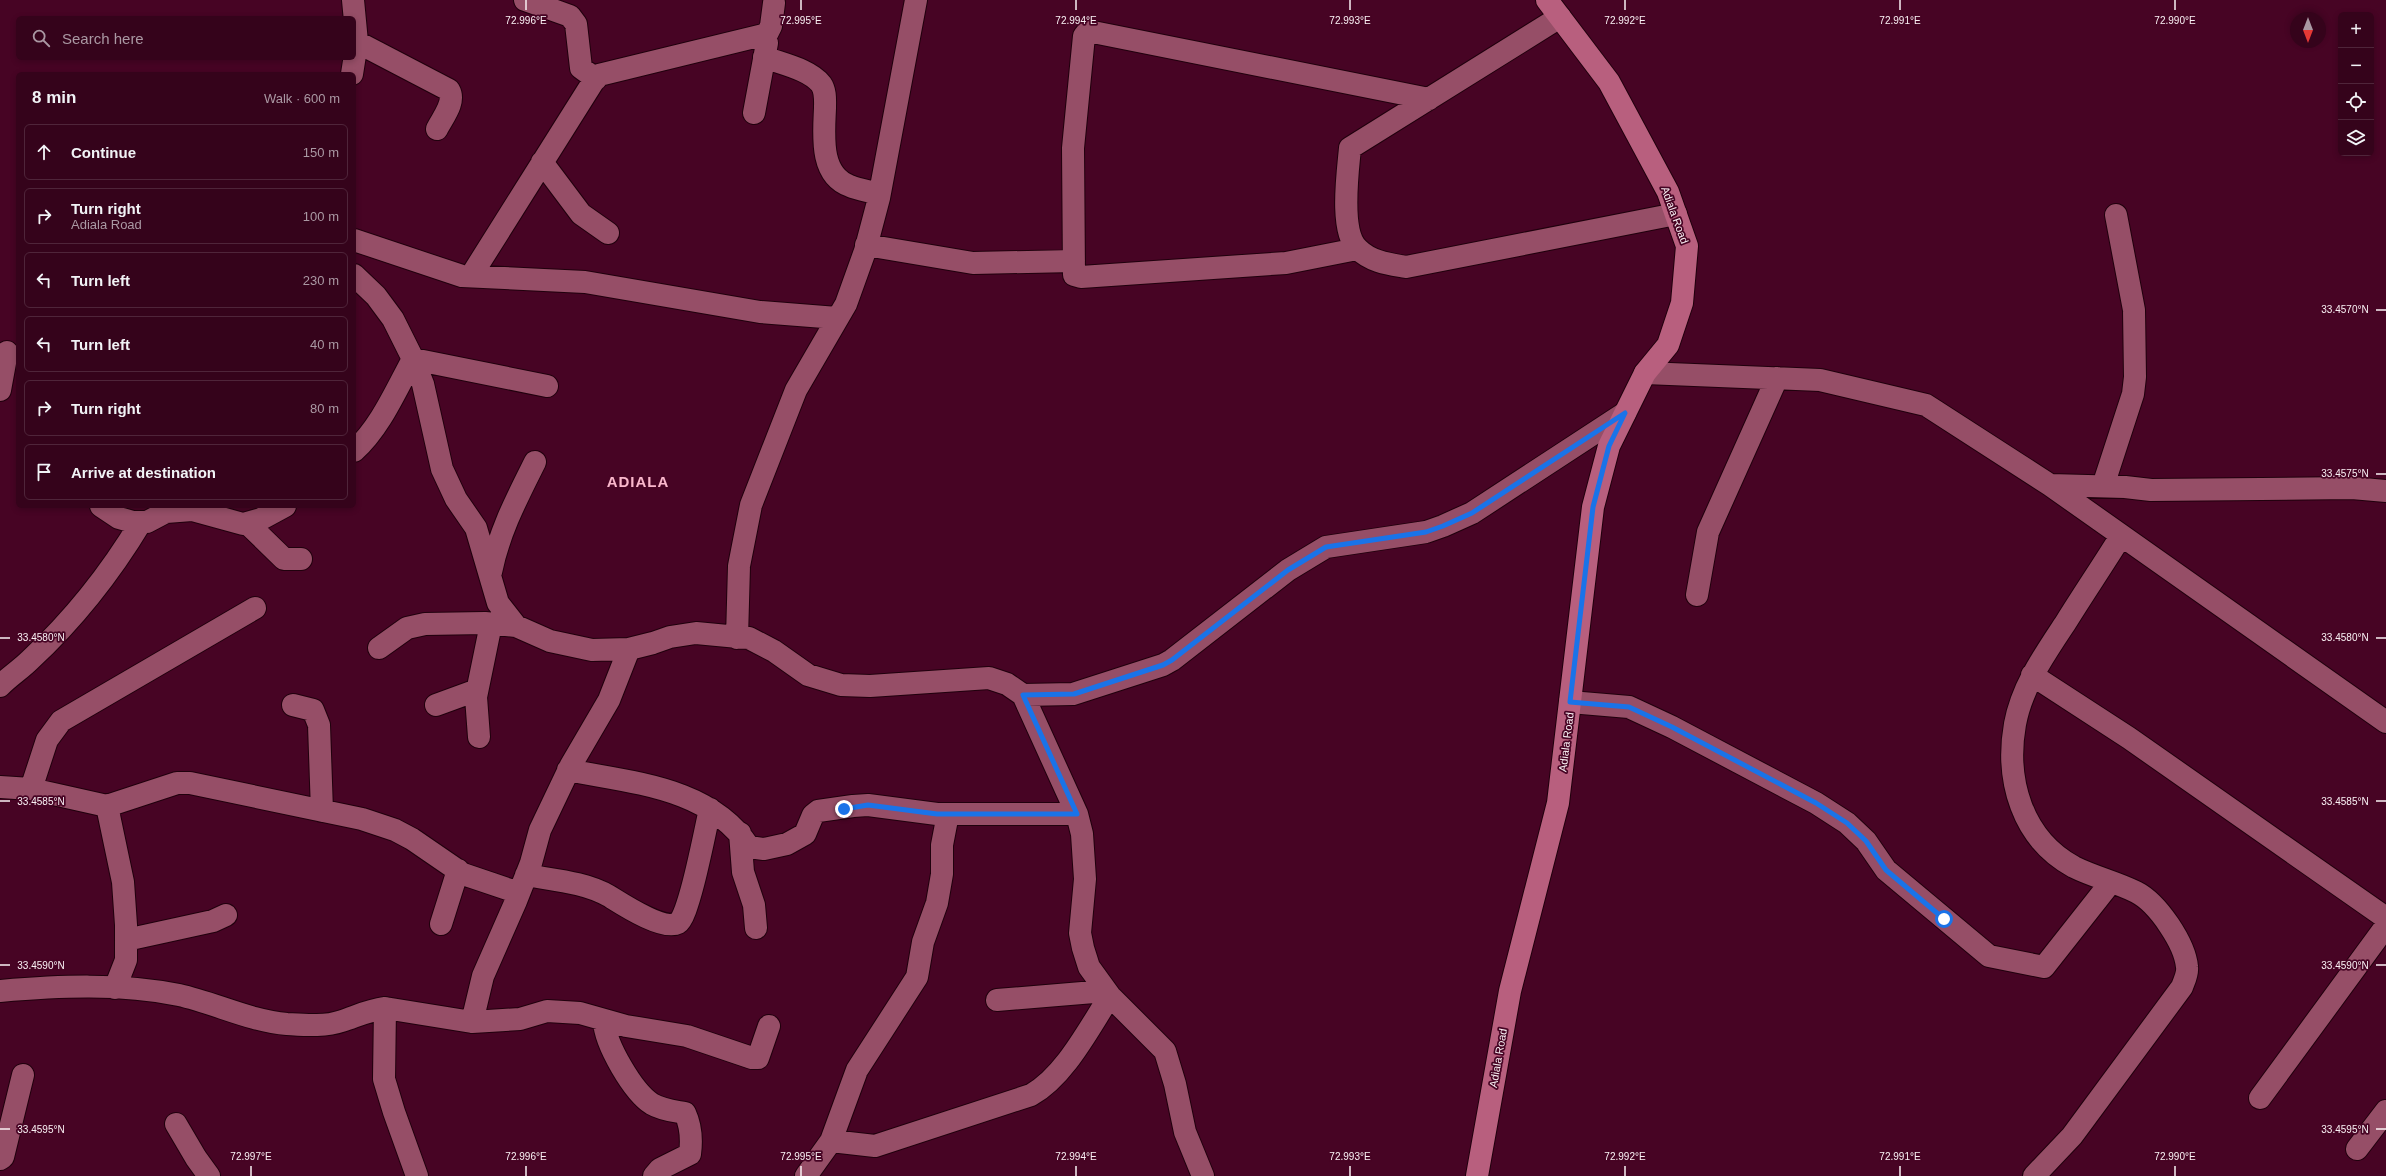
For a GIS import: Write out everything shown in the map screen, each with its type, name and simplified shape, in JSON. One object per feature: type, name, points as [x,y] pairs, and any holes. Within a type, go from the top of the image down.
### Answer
[{"type":"main road","name":"Adiala Road","points":[[1477,1176],[1510,991],[1558,803],[1593,507],[1609,446],[1645,373],[1668,345],[1682,303],[1687,246],[1668,192],[1609,82],[1553,8]]},
{"type":"street","points":[[353,0],[355,16]]},
{"type":"street","points":[[525,0],[570,16],[576,24],[581,68],[596,79]]},
{"type":"street","points":[[737,638],[739,566],[751,505],[796,390],[846,304],[866,245],[879,194],[916,0]]},
{"type":"street","points":[[754,113],[767,34],[771,26],[774,1]]},
{"type":"street","points":[[1553,8],[1429,99],[1350,148],[1346,196],[1348,228],[1357,249],[1381,263],[1406,267],[1676,214]]},
{"type":"street","points":[[1357,249],[1286,263],[1081,277],[1074,275],[1073,148],[1084,36],[1088,31],[1429,99]]},
{"type":"street","points":[[356,32],[356,48]]},
{"type":"street","points":[[471,276],[542,162],[599,75],[767,34]]},
{"type":"street","points":[[357,42],[449,90],[453,96],[452,101],[437,129]]},
{"type":"street","points":[[764,58],[808,74],[822,85],[825,95],[824,140],[826,154],[833,173],[849,186],[879,194]]},
{"type":"street","points":[[352,72],[354,60]]},
{"type":"street","points":[[542,162],[581,214],[608,233]]},
{"type":"street","points":[[2103,486],[2133,394],[2135,376],[2134,310],[2116,214]]},
{"type":"street","points":[[356,241],[462,276],[585,282],[760,312],[837,318]]},
{"type":"street","points":[[866,245],[973,263],[1074,261]]},
{"type":"street","points":[[356,277],[376,296],[393,319],[413,359],[423,384],[442,469],[456,500],[476,528],[486,555],[490,576],[498,603],[516,626]]},
{"type":"street","points":[[0,390],[8,354]]},
{"type":"street","points":[[413,359],[547,386]]},
{"type":"street","points":[[356,449],[362,444],[378,422],[413,359]]},
{"type":"street","points":[[1645,373],[1820,380],[1926,405],[2050,485],[2386,722]]},
{"type":"street","points":[[1697,595],[1708,532],[1777,378]]},
{"type":"street","points":[[1023,695],[1074,694],[1163,665],[1172,660],[1288,570],[1326,547],[1426,532],[1443,526],[1472,513],[1625,413]]},
{"type":"street","points":[[490,576],[496,546],[535,462]]},
{"type":"street","points":[[2050,485],[2103,486],[2151,490],[2352,488],[2386,491]]},
{"type":"street","points":[[104,508],[119,518],[141,522],[147,522],[166,512],[192,510],[227,521],[247,523],[260,520],[281,508]]},
{"type":"street","points":[[0,686],[13,672],[30,661],[88,598],[119,558],[141,522]]},
{"type":"street","points":[[247,523],[284,559],[301,559]]},
{"type":"street","points":[[2034,1176],[2072,1136],[2182,987],[2186,975],[2184,949],[2164,919],[2138,892],[2075,867],[2061,858],[2030,828],[2016,792],[2012,771],[2015,723],[2032,675],[2121,536]]},
{"type":"street","points":[[31,789],[47,740],[61,721],[255,608]]},
{"type":"street","points":[[379,648],[407,628],[425,624],[491,624],[516,626],[550,641],[592,650],[629,649],[653,643],[670,636],[696,633],[749,638],[774,651],[808,675],[842,685],[870,686],[989,678],[1008,684],[1023,695],[1077,814],[1082,834],[1085,878],[1080,933],[1089,967],[1108,993],[1165,1051],[1175,1084],[1185,1132],[1203,1176]]},
{"type":"street","points":[[479,737],[476,690],[491,624]]},
{"type":"street","points":[[472,1022],[483,976],[523,884],[539,834],[568,770],[609,700],[629,649]]},
{"type":"street","points":[[2032,675],[2129,738],[2386,918]]},
{"type":"street","points":[[436,705],[476,690]]},
{"type":"street","points":[[1570,702],[1629,707],[1816,803],[1847,823],[1866,841],[1886,870],[1990,956],[2044,967],[2112,882]]},
{"type":"street","points":[[293,705],[313,710],[319,725],[322,811]]},
{"type":"street","points":[[568,770],[686,796],[710,809],[740,833],[749,847],[764,849],[787,844],[805,834],[813,815],[818,811],[868,805],[948,814],[1077,814]]},
{"type":"street","points":[[0,787],[31,789],[107,806],[177,783],[190,783],[362,819],[395,830],[458,870],[477,880],[596,890],[629,909],[670,925],[678,923],[683,917],[692,890],[710,809]]},
{"type":"street","points":[[107,806],[122,882],[126,940],[126,960],[115,988]]},
{"type":"street","points":[[806,1176],[830,1141],[857,1070],[917,976],[923,942],[937,903],[942,874],[942,845],[948,814]]},
{"type":"street","points":[[740,833],[743,872],[754,905],[756,928]]},
{"type":"street","points":[[440,924],[458,870]]},
{"type":"street","points":[[126,940],[213,922],[226,915]]},
{"type":"street","points":[[2260,1098],[2386,926]]},
{"type":"street","points":[[0,991],[56,986],[115,988],[180,995],[232,1012],[286,1024],[324,1024],[341,1022],[374,1009],[385,1008],[472,1022],[520,1019],[547,1011],[561,1011],[580,1013],[604,1021],[687,1036],[752,1058],[758,1058],[770,1026]]},
{"type":"street","points":[[997,1000],[1108,993]]},
{"type":"street","points":[[830,1141],[875,1146],[1031,1095],[1045,1087],[1066,1062],[1108,993]]},
{"type":"street","points":[[385,1008],[384,1079],[417,1176]]},
{"type":"street","points":[[604,1021],[604,1028],[613,1050],[643,1097],[659,1108],[685,1113],[687,1118],[692,1138],[690,1154],[660,1169],[654,1176]]},
{"type":"street","points":[[0,1159],[3,1157],[23,1075]]},
{"type":"street","points":[[2358,1149],[2386,1111]]},
{"type":"street","points":[[176,1124],[196,1158],[209,1176]]},
{"type":"district","name":"ADIALA","points":[[638,481]]},
{"type":"route","points":[[844,809],[853,806],[868,805],[937,814],[1077,814],[1023,695],[1074,694],[1163,665],[1172,660],[1288,570],[1326,547],[1426,532],[1443,526],[1472,513],[1625,413],[1609,446],[1593,507],[1581,596],[1570,702],[1629,707],[1672,727],[1816,803],[1847,823],[1866,841],[1886,870],[1944,919]]}]
